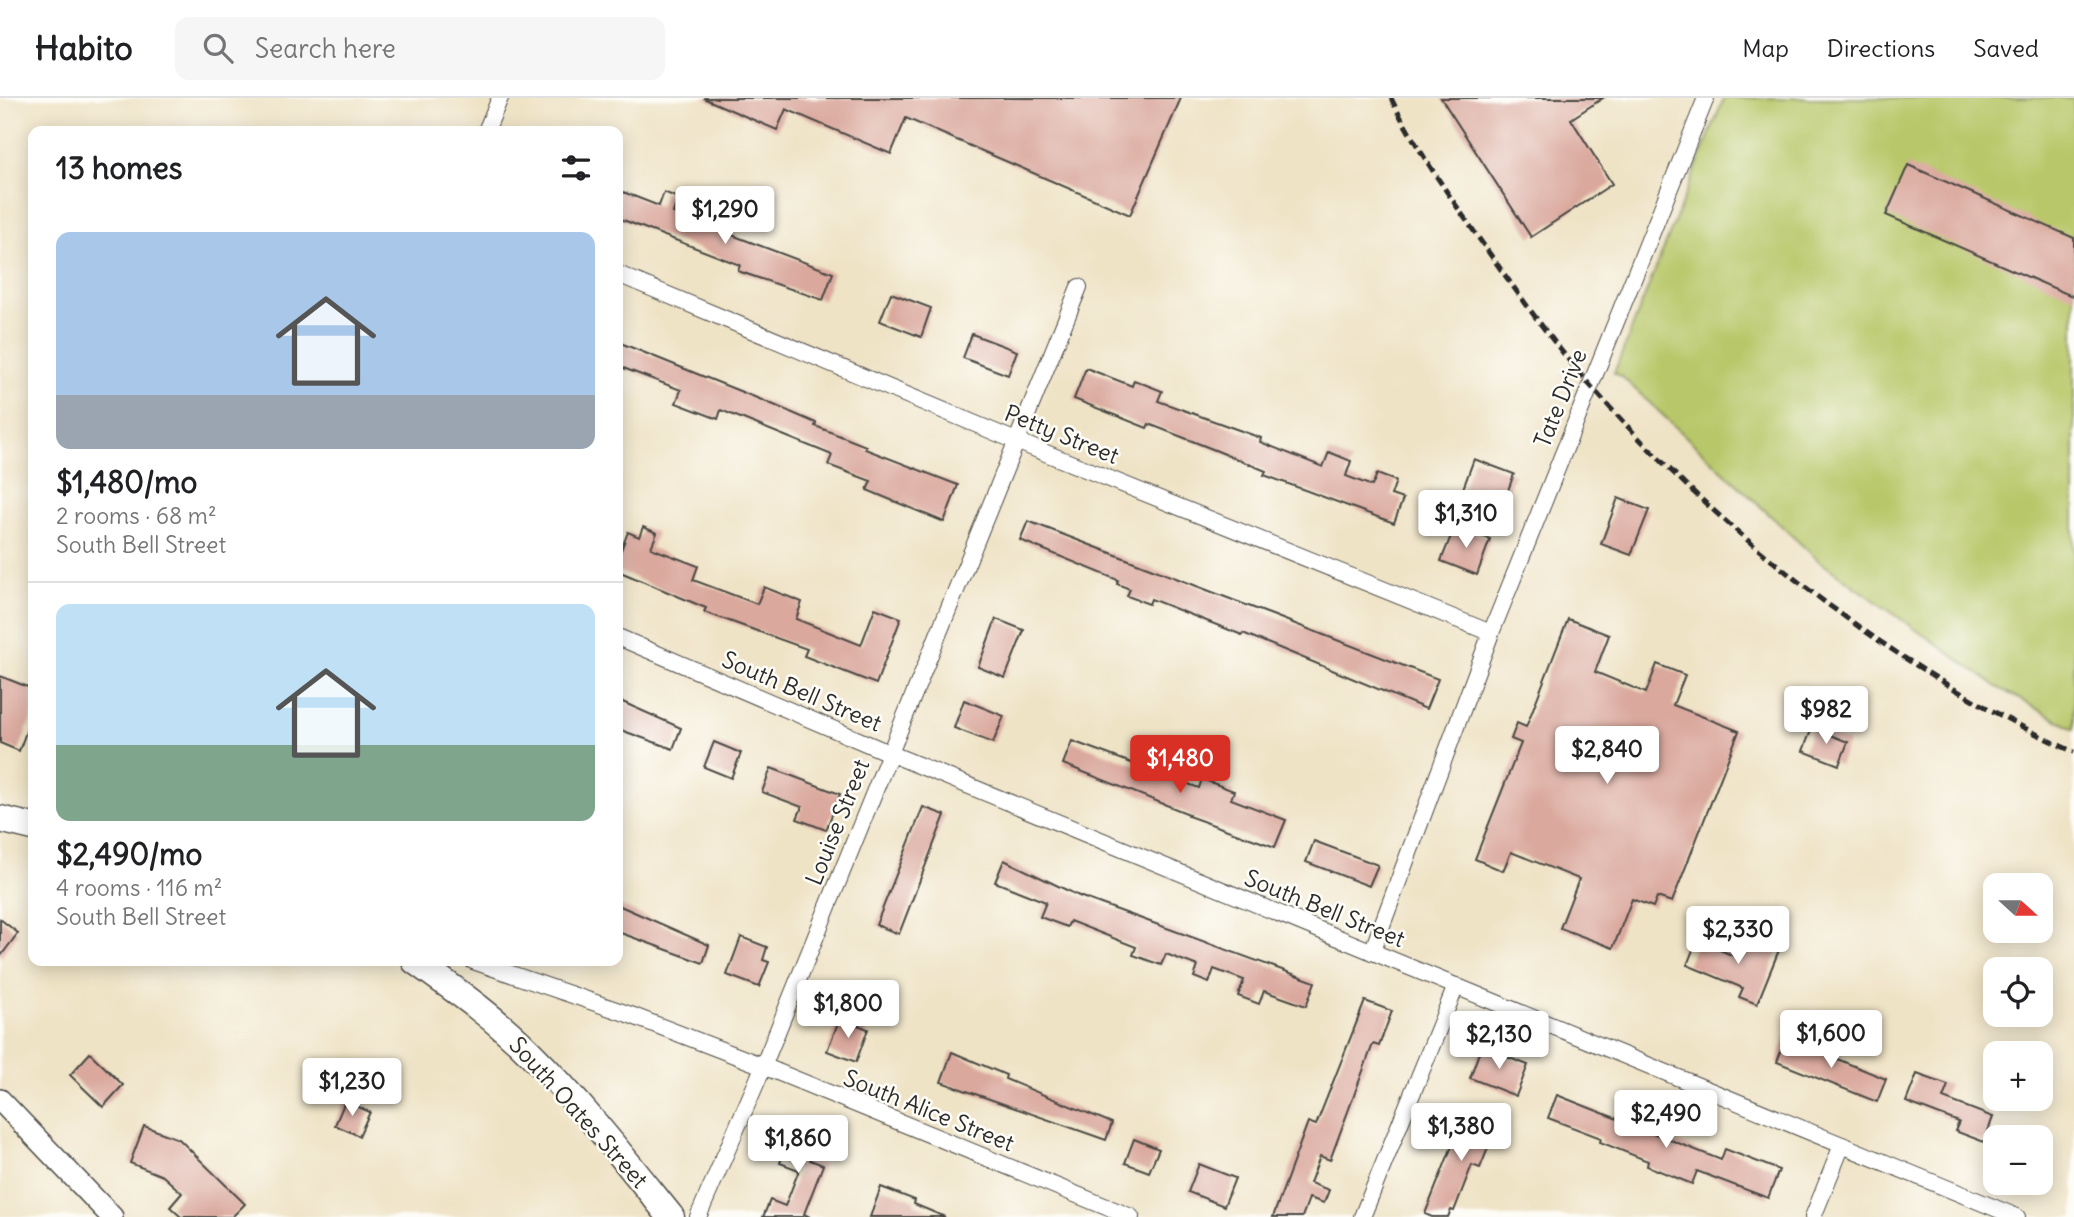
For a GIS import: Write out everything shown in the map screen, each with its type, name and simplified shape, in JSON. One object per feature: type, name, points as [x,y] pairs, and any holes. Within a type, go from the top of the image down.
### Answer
[{"type":"main road","points":[[0,819],[28,826]]},
{"type":"main road","name":"South Oates Street","points":[[422,966],[497,1022],[528,1050],[591,1119],[671,1217]]},
{"type":"street","points":[[488,126],[500,98]]},
{"type":"street","name":"Tate Drive","points":[[1372,952],[1491,633],[1706,98]]},
{"type":"street","name":"Petty Street","points":[[623,276],[1016,441],[1491,633]]},
{"type":"street","name":"Louise Street","points":[[698,1217],[763,1066],[1079,287]]},
{"type":"street","name":"South Bell Street","points":[[623,639],[889,753],[2017,1217]]},
{"type":"street","name":"South Alice Street","points":[[488,966],[628,1014],[763,1066],[1131,1217]]},
{"type":"street","points":[[1362,1217],[1456,986]]},
{"type":"street","points":[[0,1100],[110,1216]]},
{"type":"street","points":[[1813,1217],[1842,1145]]},
{"type":"green space","points":[[1724,98],[2074,98],[2074,729],[1997,687],[1819,561],[1621,376],[1614,373]]},
{"type":"building","points":[[703,98],[1181,98],[1130,215],[906,118],[891,154],[786,109],[777,130]]},
{"type":"building","points":[[1441,98],[1603,98],[1571,119],[1612,184],[1531,237]]},
{"type":"building","points":[[1908,165],[2074,238],[2074,297],[1886,215]]},
{"type":"building","points":[[623,192],[659,206],[664,192],[678,198],[673,213],[833,273],[823,300],[738,271],[740,265],[623,220]]},
{"type":"building","points":[[891,293],[931,308],[921,337],[880,321]]},
{"type":"building","points":[[972,334],[1017,351],[1008,375],[963,358]]},
{"type":"building","points":[[623,344],[816,423],[815,426],[866,446],[865,449],[958,485],[944,522],[867,490],[871,481],[828,465],[832,455],[721,410],[718,419],[676,403],[681,390],[623,368]]},
{"type":"building","points":[[1086,368],[1132,386],[1134,380],[1162,391],[1158,401],[1261,438],[1260,442],[1323,467],[1329,452],[1351,461],[1346,476],[1372,486],[1377,474],[1396,481],[1391,495],[1403,499],[1394,523],[1264,475],[1266,471],[1149,424],[1147,428],[1074,399]]},
{"type":"building","points":[[1474,459],[1514,474],[1500,512],[1460,497]]},
{"type":"building","points":[[1618,498],[1649,510],[1631,555],[1601,544]]},
{"type":"building","points":[[1028,521],[1438,679],[1426,709],[1243,633],[1242,635],[1151,599],[1149,604],[1127,596],[1130,589],[1117,584],[1118,580],[1020,540]]},
{"type":"building","points":[[1455,526],[1490,539],[1477,575],[1441,561]]},
{"type":"building","points":[[643,527],[657,533],[651,548],[698,566],[693,580],[757,604],[764,587],[802,602],[796,619],[861,645],[875,608],[901,618],[876,684],[804,656],[807,649],[704,612],[706,608],[623,573],[623,545],[628,532],[639,537]]},
{"type":"building","points":[[996,619],[1024,630],[1005,678],[978,667]]},
{"type":"building","points":[[1568,619],[1609,635],[1595,672],[1646,693],[1657,664],[1685,675],[1673,705],[1739,731],[1672,902],[1657,897],[1653,907],[1632,899],[1613,948],[1560,928],[1579,879],[1511,852],[1503,871],[1475,859],[1521,743],[1511,739],[1517,723],[1526,727]]},
{"type":"building","points":[[0,676],[28,687],[28,727],[19,751],[0,743]]},
{"type":"building","points":[[964,700],[1004,716],[993,743],[954,728]]},
{"type":"building","points":[[623,702],[681,728],[673,749],[623,731]]},
{"type":"building","points":[[1812,728],[1848,742],[1839,765],[1803,751]]},
{"type":"building","points":[[1072,741],[1199,788],[1202,779],[1234,791],[1231,799],[1286,820],[1275,847],[1188,816],[1189,814],[1063,764]]},
{"type":"building","points":[[714,742],[741,753],[731,778],[704,767]]},
{"type":"building","points":[[771,768],[840,794],[826,830],[797,819],[802,807],[762,792]]},
{"type":"building","points":[[923,807],[945,815],[899,934],[876,925]]},
{"type":"building","points":[[1314,841],[1378,865],[1369,886],[1306,862]]},
{"type":"building","points":[[1004,860],[1079,896],[1315,982],[1306,1006],[1264,991],[1259,1004],[1238,996],[1244,980],[1214,969],[1209,983],[1194,977],[1198,966],[1166,954],[1161,965],[1133,955],[1136,947],[1070,921],[1067,927],[1040,917],[1046,902],[995,882]]},
{"type":"building","points":[[623,907],[709,945],[703,963],[623,934]]},
{"type":"building","points":[[0,919],[18,933],[0,957]]},
{"type":"building","points":[[1745,936],[1779,950],[1757,1004],[1739,997],[1743,988],[1687,965],[1697,940],[1736,957]]},
{"type":"building","points":[[741,937],[767,947],[763,960],[769,962],[759,987],[727,975]]},
{"type":"building","points":[[1365,1001],[1392,1011],[1379,1046],[1373,1044],[1330,1160],[1320,1156],[1310,1183],[1329,1190],[1324,1203],[1309,1198],[1302,1217],[1273,1217],[1308,1122],[1316,1125]]},
{"type":"building","points":[[840,1018],[868,1029],[856,1062],[827,1051]]},
{"type":"building","points":[[1786,1038],[1886,1079],[1877,1102],[1777,1062]]},
{"type":"building","points":[[1481,1047],[1528,1065],[1516,1096],[1470,1078]]},
{"type":"building","points":[[952,1052],[1006,1075],[1005,1079],[1112,1123],[1106,1140],[941,1082]]},
{"type":"building","points":[[90,1053],[123,1085],[103,1107],[70,1075]]},
{"type":"building","points":[[1917,1074],[1948,1085],[1943,1098],[1993,1117],[1990,1125],[1983,1125],[1983,1142],[1955,1131],[1959,1122],[1906,1102]]},
{"type":"building","points":[[1557,1095],[1721,1160],[1725,1149],[1779,1170],[1768,1198],[1697,1171],[1692,1184],[1647,1166],[1648,1161],[1600,1142],[1601,1138],[1548,1118]]},
{"type":"building","points":[[345,1101],[370,1112],[359,1136],[335,1125]]},
{"type":"building","points":[[1466,1111],[1498,1123],[1480,1168],[1472,1165],[1454,1211],[1451,1210],[1448,1217],[1432,1217],[1425,1214]]},
{"type":"building","points":[[144,1126],[179,1139],[245,1204],[232,1217],[181,1217],[170,1207],[182,1193],[163,1176],[130,1163]]},
{"type":"building","points":[[793,1127],[819,1137],[810,1160],[823,1165],[804,1214],[810,1217],[763,1217],[770,1200],[785,1206],[799,1170],[780,1163]]},
{"type":"building","points":[[1134,1139],[1159,1149],[1149,1172],[1125,1163]]},
{"type":"building","points":[[1199,1164],[1235,1178],[1224,1206],[1188,1192]]},
{"type":"building","points":[[881,1187],[915,1200],[914,1204],[945,1217],[870,1217]]},
{"type":"railway","points":[[1391,98],[1449,195],[1549,335],[1589,384],[1694,493],[1813,593],[1876,639],[2007,719],[2074,752]]}]
